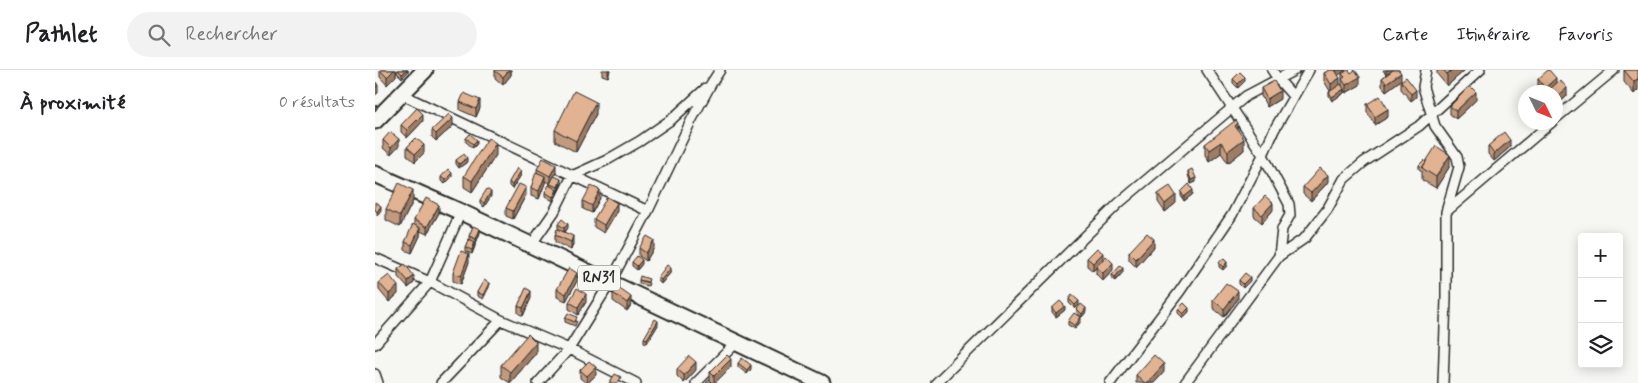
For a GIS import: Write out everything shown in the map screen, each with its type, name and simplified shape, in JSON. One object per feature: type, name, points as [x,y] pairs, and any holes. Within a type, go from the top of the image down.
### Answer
[{"type":"main road","points":[[375,121],[425,70]]},
{"type":"main road","name":"RN31","points":[[375,174],[531,245],[814,381]]},
{"type":"street","points":[[538,383],[569,349],[610,283],[648,212],[711,84],[721,70]]},
{"type":"street","points":[[1207,70],[1263,156],[1289,204],[1290,215],[1282,230],[1279,256]]},
{"type":"street","points":[[1272,70],[1277,79],[1293,96]]},
{"type":"street","points":[[936,383],[1119,203],[1247,96],[1295,70]]},
{"type":"street","points":[[1110,383],[1210,248],[1232,214],[1263,156],[1274,130],[1309,70]]},
{"type":"street","points":[[1426,70],[1423,87],[1435,126],[1457,157],[1459,167],[1446,212],[1446,299],[1443,383]]},
{"type":"street","points":[[1185,383],[1279,256],[1305,238],[1327,210],[1344,179],[1364,162],[1419,126],[1480,70]]},
{"type":"street","points":[[1563,112],[1614,70]]},
{"type":"street","points":[[531,245],[554,212],[572,176],[607,160],[640,141],[672,119],[711,84]]},
{"type":"street","points":[[401,94],[648,212]]},
{"type":"street","points":[[1446,212],[1542,130]]},
{"type":"street","points":[[375,344],[430,282],[461,212]]},
{"type":"street","points":[[375,258],[430,282],[501,320],[569,349],[636,383]]},
{"type":"street","points":[[441,383],[501,320]]},
{"type":"street","points":[[695,383],[736,343]]},
{"type":"street","points":[[375,374],[378,383]]},
{"type":"building","points":[[380,70],[394,70],[387,77]]},
{"type":"building","points":[[398,70],[407,70],[402,74]]},
{"type":"building","points":[[495,70],[509,70],[503,77]]},
{"type":"building","points":[[1335,70],[1340,78],[1331,84],[1324,73]]},
{"type":"building","points":[[1348,70],[1351,73],[1355,70],[1360,77],[1346,85],[1342,79],[1345,77],[1342,74]]},
{"type":"building","points":[[1393,70],[1399,70],[1401,73],[1386,83],[1382,78]]},
{"type":"building","points":[[1443,70],[1452,70],[1447,74]]},
{"type":"building","points":[[1548,70],[1556,78],[1548,85],[1543,85],[1538,79]]},
{"type":"building","points":[[1624,70],[1638,70],[1638,78],[1634,82]]},
{"type":"building","points":[[1240,72],[1245,77],[1238,84],[1233,79]]},
{"type":"building","points":[[1406,77],[1416,90],[1411,94],[1401,81]]},
{"type":"building","points":[[1560,80],[1567,88],[1563,92],[1563,85],[1554,85]]},
{"type":"building","points":[[1274,81],[1280,91],[1267,99],[1261,88]]},
{"type":"building","points":[[1341,84],[1344,89],[1332,97],[1329,92]]},
{"type":"building","points":[[1470,86],[1476,92],[1456,111],[1450,106]]},
{"type":"building","points":[[574,91],[596,102],[576,141],[555,130]]},
{"type":"building","points":[[464,93],[480,100],[476,109],[460,102]]},
{"type":"building","points":[[1380,96],[1388,109],[1375,117],[1367,104]]},
{"type":"building","points":[[417,108],[423,114],[407,130],[401,125]]},
{"type":"building","points":[[449,114],[453,118],[436,134],[432,130]]},
{"type":"building","points":[[1236,120],[1238,123],[1235,126],[1244,139],[1228,151],[1221,142],[1209,150],[1205,144]]},
{"type":"building","points":[[390,132],[399,139],[391,148],[383,140]]},
{"type":"building","points":[[1504,132],[1510,140],[1494,154],[1488,146]]},
{"type":"building","points":[[470,134],[477,140],[473,144],[466,138]]},
{"type":"building","points":[[416,138],[424,145],[415,154],[407,147]]},
{"type":"building","points":[[488,138],[496,143],[472,181],[464,176]]},
{"type":"building","points":[[1436,146],[1450,155],[1436,177],[1422,168]]},
{"type":"building","points":[[464,154],[467,158],[459,164],[456,160]]},
{"type":"building","points":[[543,158],[556,165],[550,176],[537,169]]},
{"type":"building","points":[[1424,160],[1426,162],[1422,168],[1419,165]]},
{"type":"building","points":[[517,168],[521,171],[512,185],[509,182]]},
{"type":"building","points":[[1320,168],[1328,175],[1311,193],[1303,187]]},
{"type":"building","points":[[448,169],[452,173],[445,180],[441,177]]},
{"type":"building","points":[[1192,169],[1196,178],[1191,180],[1188,171]]},
{"type":"building","points":[[536,172],[545,176],[539,191],[531,188]]},
{"type":"building","points":[[554,176],[561,179],[558,187],[550,184]]},
{"type":"building","points":[[399,183],[413,190],[400,216],[386,209]]},
{"type":"building","points":[[519,184],[526,187],[513,211],[506,208]]},
{"type":"building","points":[[1189,184],[1193,190],[1184,197],[1181,192]]},
{"type":"building","points":[[549,185],[557,190],[553,197],[545,192]]},
{"type":"building","points":[[591,186],[600,190],[592,206],[583,201]]},
{"type":"building","points":[[1170,186],[1176,195],[1165,204],[1158,194]]},
{"type":"building","points":[[487,189],[491,192],[484,203],[480,200]]},
{"type":"building","points":[[1265,196],[1273,203],[1262,215],[1254,208]]},
{"type":"building","points":[[607,197],[617,203],[604,225],[594,219]]},
{"type":"building","points":[[426,198],[439,205],[427,227],[414,220]]},
{"type":"building","points":[[375,202],[381,206],[377,212],[375,210]]},
{"type":"building","points":[[562,219],[568,224],[564,228],[558,224]]},
{"type":"building","points":[[413,224],[420,228],[412,245],[405,242]]},
{"type":"building","points":[[473,226],[480,229],[476,239],[469,236]]},
{"type":"building","points":[[557,229],[573,236],[571,242],[555,235]]},
{"type":"building","points":[[1147,233],[1154,239],[1136,259],[1129,252]]},
{"type":"building","points":[[647,236],[654,240],[646,253],[639,248]]},
{"type":"building","points":[[469,239],[475,242],[472,250],[465,247]]},
{"type":"building","points":[[1097,248],[1103,253],[1093,263],[1087,258]]},
{"type":"building","points":[[461,251],[469,254],[461,276],[453,273]]},
{"type":"building","points":[[637,256],[642,260],[637,266],[632,262]]},
{"type":"building","points":[[1106,256],[1113,263],[1103,273],[1096,267]]},
{"type":"building","points":[[1223,258],[1227,262],[1223,267],[1219,263]]},
{"type":"building","points":[[405,264],[414,276],[408,281],[398,269]]},
{"type":"building","points":[[667,265],[671,268],[661,280],[658,277]]},
{"type":"building","points":[[1120,266],[1123,268],[1115,277],[1112,275]]},
{"type":"building","points":[[569,268],[577,273],[566,294],[557,289]]},
{"type":"building","points":[[1245,273],[1250,277],[1243,284],[1239,280]]},
{"type":"building","points":[[389,275],[398,286],[389,294],[379,283]]},
{"type":"building","points":[[640,276],[649,279],[648,282],[639,280]]},
{"type":"building","points":[[484,280],[489,283],[483,295],[477,292]]},
{"type":"building","points":[[1226,283],[1238,291],[1224,309],[1213,300]]},
{"type":"building","points":[[617,287],[631,297],[627,303],[613,293]]},
{"type":"building","points":[[526,288],[531,291],[523,308],[518,306]]},
{"type":"building","points":[[577,288],[586,294],[578,307],[569,302]]},
{"type":"building","points":[[1072,295],[1079,301],[1075,305],[1069,299]]},
{"type":"building","points":[[1060,301],[1065,306],[1056,313],[1052,308]]},
{"type":"building","points":[[1184,303],[1189,308],[1183,314],[1178,309]]},
{"type":"building","points":[[1081,304],[1086,308],[1082,314],[1077,309]]},
{"type":"building","points":[[568,313],[577,317],[575,322],[565,318]]},
{"type":"building","points":[[1074,313],[1081,317],[1075,326],[1068,321]]},
{"type":"building","points":[[655,319],[658,321],[647,339],[644,338]]},
{"type":"building","points":[[528,334],[536,342],[510,372],[501,365]]},
{"type":"building","points":[[727,355],[731,359],[714,376],[710,372]]},
{"type":"building","points":[[1154,355],[1164,364],[1145,383],[1136,375]]},
{"type":"building","points":[[689,356],[696,362],[684,375],[677,369]]},
{"type":"building","points":[[742,358],[751,365],[747,370],[738,363]]},
{"type":"building","points":[[589,361],[596,367],[587,376],[580,370]]},
{"type":"building","points":[[615,374],[621,377],[618,383],[609,383]]}]
